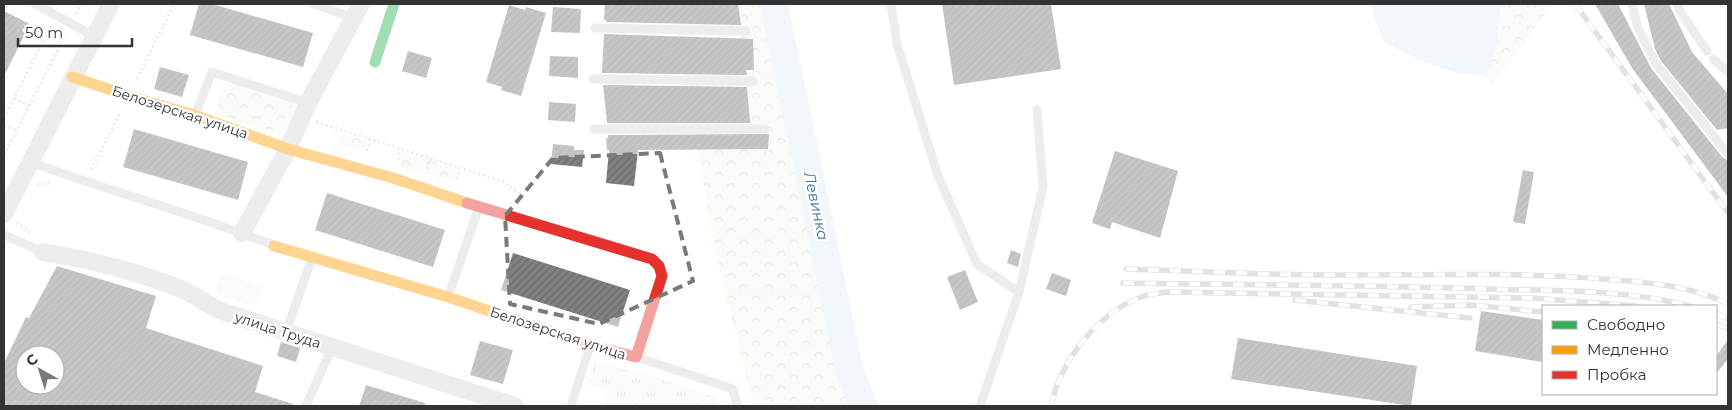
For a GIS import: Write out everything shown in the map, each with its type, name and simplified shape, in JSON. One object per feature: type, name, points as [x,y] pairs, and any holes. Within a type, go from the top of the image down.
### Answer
[{"type":"street","points":[[9,218],[30,162],[111,4]]},
{"type":"street","points":[[375,62],[394,4]]},
{"type":"street","points":[[242,233],[288,149],[305,110],[357,11]]},
{"type":"street","name":"Белозерская улица","points":[[72,77],[194,115],[288,149],[393,178],[479,207],[652,259],[659,266],[662,276],[636,357],[590,345],[448,297],[274,246]]},
{"type":"street","name":"улица Труда","points":[[38,250],[131,272],[182,289],[218,310],[515,406]]},
{"type":"lane","points":[[35,4],[94,36]]},
{"type":"lane","points":[[314,4],[357,11]]},
{"type":"lane","points":[[891,4],[897,44],[938,176],[976,264],[1019,292]]},
{"type":"lane","points":[[1632,4],[1638,28],[1656,64],[1728,154]]},
{"type":"lane","points":[[1676,4],[1707,50]]},
{"type":"lane","points":[[595,28],[746,31]]},
{"type":"lane","points":[[1713,59],[1728,72]]},
{"type":"lane","points":[[194,115],[212,72],[305,110]]},
{"type":"lane","points":[[593,79],[753,81]]},
{"type":"lane","points":[[980,406],[1019,292],[1043,187],[1037,110]]},
{"type":"lane","points":[[594,129],[765,129]]},
{"type":"lane","points":[[30,162],[242,233],[274,246]]},
{"type":"lane","points":[[448,297],[479,207]]},
{"type":"lane","points":[[4,235],[38,250]]},
{"type":"lane","points":[[286,332],[312,258]]},
{"type":"lane","points":[[571,406],[590,345]]},
{"type":"lane","points":[[306,406],[332,347]]},
{"type":"lane","points":[[636,357],[733,389],[737,406]]},
{"type":"path","points":[[85,182],[174,4]]},
{"type":"path","points":[[4,118],[56,16]]},
{"type":"path","points":[[4,155],[71,24]]},
{"type":"path","points":[[14,98],[29,106]]},
{"type":"path","points":[[305,110],[370,140],[502,181],[523,196]]},
{"type":"path","points":[[4,124],[16,131]]},
{"type":"path","points":[[35,186],[48,182],[54,183]]},
{"type":"path","points":[[9,218],[27,229],[38,250]]},
{"type":"highlighted area","points":[[660,153],[693,281],[599,324],[510,304],[505,216],[553,158]]},
{"type":"green space","points":[[672,4],[763,4],[869,406],[753,406],[716,256]]},
{"type":"green space","points":[[1501,4],[1553,4],[1492,84],[1486,76],[1498,29]]},
{"type":"green space","points":[[226,83],[233,83],[290,101],[296,108],[289,128],[283,133],[278,134],[224,116],[218,108],[217,100]]},
{"type":"green space","points":[[341,133],[368,142],[364,152],[338,144]]},
{"type":"green space","points":[[404,152],[458,169],[453,182],[400,166]]},
{"type":"green space","points":[[222,274],[262,287],[263,291],[256,306],[219,295],[215,289]]},
{"type":"green space","points":[[594,362],[649,375],[718,398],[720,406],[604,406],[609,391],[587,384]]},
{"type":"shaded area","points":[[1372,4],[1501,4],[1496,46],[1486,76],[1454,72],[1417,59],[1383,41],[1373,14]]},
{"type":"building","points":[[199,4],[212,4],[313,33],[303,67],[190,35]]},
{"type":"building","points":[[605,4],[738,4],[741,25],[606,22],[604,20]]},
{"type":"building","points":[[942,4],[1051,4],[1061,69],[954,85]]},
{"type":"building","points":[[1595,4],[1618,4],[1651,68],[1723,158],[1728,160],[1728,197],[1632,68]]},
{"type":"building","points":[[1644,4],[1669,4],[1692,52],[1728,94],[1728,128],[1717,130],[1661,61],[1655,49]]},
{"type":"building","points":[[509,5],[525,10],[526,7],[546,13],[521,96],[501,90],[502,87],[486,82]]},
{"type":"building","points":[[553,7],[581,9],[580,33],[551,32]]},
{"type":"building","points":[[4,11],[30,24],[4,76]]},
{"type":"building","points":[[604,34],[753,39],[754,70],[746,70],[747,75],[602,73]]},
{"type":"building","points":[[408,51],[432,58],[426,78],[402,71]]},
{"type":"building","points":[[550,56],[578,57],[578,78],[549,76]]},
{"type":"building","points":[[160,67],[189,75],[182,97],[154,89]]},
{"type":"building","points":[[603,85],[747,87],[750,123],[607,123]]},
{"type":"building","points":[[549,102],[576,104],[575,122],[548,120]]},
{"type":"building","points":[[134,129],[248,162],[238,200],[123,167]]},
{"type":"building","points":[[769,134],[768,149],[638,150],[634,186],[606,183],[609,150],[607,150],[606,138],[608,138],[608,135]]},
{"type":"building","points":[[553,144],[574,146],[574,150],[584,150],[582,167],[551,164]]},
{"type":"building","points":[[1115,151],[1178,171],[1160,238],[1112,222],[1110,229],[1092,223]]},
{"type":"building","points":[[1523,170],[1534,172],[1525,224],[1513,222]]},
{"type":"building","points":[[327,193],[445,230],[433,267],[315,230]]},
{"type":"building","points":[[1011,250],[1021,254],[1018,267],[1007,263]]},
{"type":"building","points":[[513,253],[630,290],[618,327],[501,290]]},
{"type":"building","points":[[57,266],[156,296],[146,328],[263,366],[255,392],[293,404],[292,406],[4,406],[4,363],[26,317],[29,318]]},
{"type":"building","points":[[965,270],[978,302],[960,310],[947,277]]},
{"type":"building","points":[[1052,273],[1071,280],[1066,296],[1046,289]]},
{"type":"building","points":[[1481,311],[1542,320],[1542,362],[1475,351]]},
{"type":"building","points":[[1238,338],[1417,366],[1411,406],[1231,379]]},
{"type":"building","points":[[1728,340],[1728,359],[1717,373],[1717,355]]},
{"type":"building","points":[[480,341],[513,350],[503,384],[470,375]]},
{"type":"building","points":[[281,342],[300,348],[296,362],[277,356]]},
{"type":"building","points":[[366,385],[425,403],[425,406],[359,406]]},
{"type":"waterway","name":"Левинка","points":[[774,4],[850,373],[864,406]]},
{"type":"railway","points":[[1575,4],[1728,213]]},
{"type":"railway","points":[[1126,269],[1311,275],[1537,275],[1667,286],[1699,292],[1728,304]]},
{"type":"railway","points":[[1123,283],[1563,291],[1640,296],[1686,305]]},
{"type":"railway","points":[[1051,406],[1063,372],[1084,340],[1112,313],[1127,303],[1155,294],[1167,292],[1532,298],[1623,305]]},
{"type":"railway","points":[[1295,300],[1470,318]]},
{"type":"railway","points":[[1411,307],[1471,305],[1542,312]]},
{"type":"railway","points":[[1717,314],[1728,319]]},
{"type":"railway","points":[[1717,324],[1728,329]]},
{"type":"traffic: fast","points":[[375,62],[394,4]]},
{"type":"traffic: slow","points":[[72,77],[194,115],[288,149],[393,178],[467,203]]},
{"type":"traffic: slow","points":[[274,246],[448,297],[593,346]]},
{"type":"traffic: jam","points":[[467,203],[652,259],[659,266],[662,276],[636,357],[593,346]]}]
